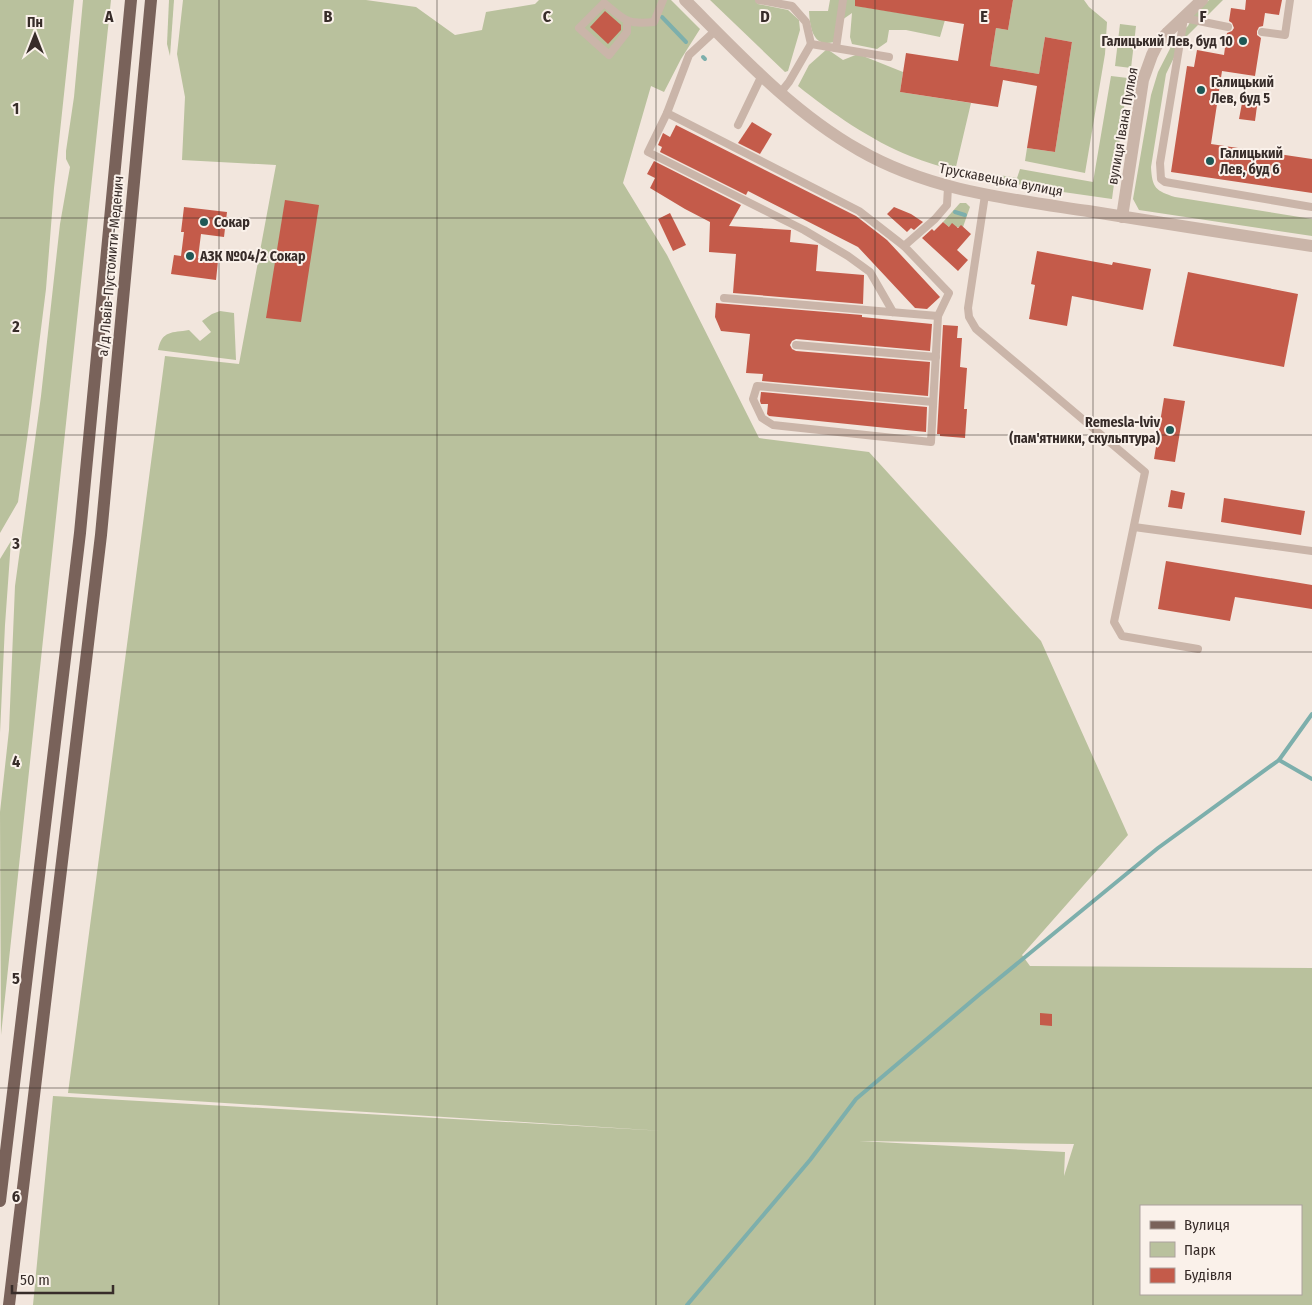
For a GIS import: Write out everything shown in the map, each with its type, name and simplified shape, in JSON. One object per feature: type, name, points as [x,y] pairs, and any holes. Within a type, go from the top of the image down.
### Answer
[{"type":"main road","points":[[0,1201],[80,532],[131,0]]},
{"type":"main road","name":"а/д Львів-Пустомити-Меденич","points":[[9,1305],[101,535],[152,0]]},
{"type":"street","name":"Трускавецька вулиця","points":[[685,0],[796,108],[859,150],[900,171],[948,187],[986,195],[1312,246]]},
{"type":"street","name":"вулиця Івана Пулюя","points":[[1122,217],[1143,80],[1152,55],[1157,45],[1168,32],[1202,0]]},
{"type":"lane","points":[[627,22],[627,32],[610,55],[579,28],[604,3],[627,22],[636,24],[654,22],[663,0]]},
{"type":"lane","points":[[759,0],[792,6],[806,22],[811,44],[781,92]]},
{"type":"lane","points":[[836,48],[843,0]]},
{"type":"lane","points":[[1262,32],[1285,35],[1290,0]]},
{"type":"lane","points":[[1228,27],[1184,18],[1160,163],[1161,179],[1165,182],[1312,207]]},
{"type":"lane","points":[[716,30],[689,55],[667,113],[648,152],[804,230],[848,256],[870,272],[893,312]]},
{"type":"lane","points":[[811,44],[889,57]]},
{"type":"lane","points":[[738,125],[762,75]]},
{"type":"lane","points":[[667,113],[859,211],[904,246],[949,293],[938,316],[936,357],[933,402],[930,442],[773,425],[762,418],[753,399],[757,386],[933,402]]},
{"type":"lane","points":[[904,246],[935,219],[946,205],[948,187]]},
{"type":"lane","points":[[986,195],[968,308],[971,322],[976,329],[1145,472],[1114,622],[1122,636],[1198,649]]},
{"type":"lane","points":[[724,298],[938,316]]},
{"type":"lane","points":[[796,345],[936,357]]},
{"type":"lane","points":[[1134,527],[1312,552]]},
{"type":"green space","points":[[0,0],[74,0],[54,188],[46,289],[28,432],[18,502],[0,533]]},
{"type":"green space","points":[[83,0],[111,0],[1,1035],[0,812],[9,730],[15,586],[41,396],[60,224],[70,167],[66,159],[66,151],[74,97]]},
{"type":"green space","points":[[169,0],[174,0],[170,56],[167,44]]},
{"type":"green space","points":[[183,0],[366,0],[416,7],[455,35],[482,30],[486,12],[535,4],[539,0],[671,0],[700,29],[681,59],[664,92],[651,86],[623,183],[667,255],[759,438],[869,452],[1041,641],[1128,835],[1022,955],[1030,966],[1312,968],[1312,1305],[33,1305],[53,1096],[664,1131],[68,1093],[165,356],[239,364],[276,165],[182,160],[185,97],[177,54]],"holes":[[[859,1141],[1074,1144],[1064,1176],[1065,1152]]]},
{"type":"green space","points":[[710,0],[755,0],[758,4],[788,10],[799,20],[800,30],[788,71],[785,72]]},
{"type":"green space","points":[[830,0],[864,0],[863,7],[945,20],[940,37],[906,30],[889,30],[887,42],[877,49],[852,44],[850,37],[852,13],[842,20],[834,42],[821,42],[812,30],[809,11],[828,11]]},
{"type":"green space","points":[[1013,0],[1084,0],[1089,7],[1107,22],[1105,54],[1085,173],[1025,161],[1027,148],[1055,152],[1072,42],[1045,37],[1039,74],[990,66],[996,28],[1008,30]]},
{"type":"green space","points":[[1209,0],[1223,0],[1182,41],[1166,74],[1151,167],[1152,180],[1156,188],[1163,193],[1175,197],[1312,219],[1312,236],[1139,210],[1133,199],[1151,95],[1158,72],[1176,37],[1188,26],[1195,12]]},
{"type":"green space","points":[[1120,24],[1136,26],[1131,68],[1115,66]]},
{"type":"green space","points":[[827,49],[843,60],[858,54],[903,72],[900,92],[971,103],[955,171],[910,156],[866,134],[837,116],[798,86],[809,65]]},
{"type":"green space","points":[[1111,76],[1128,78],[1112,199],[986,178],[987,173],[1017,178],[1020,169],[1093,182]]},
{"type":"green space","points":[[960,203],[966,203],[970,207],[963,227],[949,227],[943,222]]},
{"type":"green space","points":[[220,311],[234,313],[236,360],[158,350],[162,339],[173,332],[189,330],[200,341],[211,332],[202,321]]},
{"type":"green space","points":[[11,541],[5,625],[0,733],[0,559]]},
{"type":"building","points":[[855,0],[1013,0],[1008,30],[996,28],[990,66],[1039,74],[1045,37],[1072,42],[1055,152],[1027,148],[1037,86],[1003,80],[998,107],[900,92],[906,53],[958,61],[964,24],[855,6]]},
{"type":"building","points":[[1246,0],[1282,0],[1279,15],[1265,13],[1263,26],[1259,27],[1257,31],[1257,35],[1261,38],[1255,76],[1222,71],[1211,144],[1312,159],[1312,193],[1171,172],[1187,66],[1194,67],[1197,50],[1224,55],[1227,33],[1234,28],[1229,21],[1231,8],[1245,10]]},
{"type":"building","points":[[605,11],[621,25],[621,30],[608,44],[590,27]]},
{"type":"building","points":[[1242,103],[1257,106],[1255,121],[1239,119]]},
{"type":"building","points":[[752,122],[772,134],[760,154],[738,143]]},
{"type":"building","points":[[676,125],[856,216],[887,240],[940,297],[927,309],[915,308],[858,247],[748,191],[746,195],[660,152],[662,147],[658,145],[663,133],[670,137]]},
{"type":"building","points":[[654,161],[741,205],[729,226],[791,230],[790,242],[818,245],[816,271],[864,275],[863,304],[733,293],[736,254],[709,252],[710,222],[650,188],[655,178],[647,174]]},
{"type":"building","points":[[285,200],[319,205],[301,322],[266,318]]},
{"type":"building","points":[[184,207],[227,212],[224,237],[201,234],[198,258],[218,261],[216,280],[171,274],[174,255],[181,256],[184,232],[181,232]]},
{"type":"building","points":[[894,207],[911,214],[923,222],[914,230],[911,228],[907,232],[887,214]]},
{"type":"building","points":[[670,213],[686,245],[673,251],[658,219]]},
{"type":"building","points":[[943,222],[949,227],[952,223],[958,228],[961,225],[971,234],[957,250],[968,260],[958,271],[922,238],[932,229],[934,231]]},
{"type":"building","points":[[1037,251],[1112,265],[1113,262],[1151,269],[1143,310],[1072,296],[1067,326],[1029,319],[1035,285],[1031,284]]},
{"type":"building","points":[[1188,272],[1298,294],[1284,367],[1173,346]]},
{"type":"building","points":[[716,303],[862,315],[862,317],[932,324],[930,351],[796,339],[790,345],[796,351],[930,362],[928,396],[762,381],[763,374],[746,373],[750,334],[721,331],[715,317]]},
{"type":"building","points":[[943,325],[958,326],[957,338],[962,338],[960,367],[967,368],[964,409],[967,409],[965,438],[940,436],[940,434],[937,434]]},
{"type":"building","points":[[761,392],[927,407],[926,432],[769,416],[767,414],[768,404],[761,404],[760,401]]},
{"type":"building","name":"Remesla-lviv (пам'ятники, скульптура)","points":[[1164,398],[1185,401],[1175,462],[1154,459]]},
{"type":"building","points":[[1171,490],[1185,493],[1182,509],[1168,507]]},
{"type":"building","points":[[1224,498],[1305,511],[1301,535],[1221,522]]},
{"type":"building","points":[[1166,561],[1312,585],[1312,609],[1235,597],[1230,621],[1158,609]]},
{"type":"building","points":[[1040,1013],[1052,1014],[1052,1026],[1040,1025]]},
{"type":"waterway","points":[[662,17],[686,42]]},
{"type":"waterway","points":[[955,212],[965,215]]},
{"type":"waterway","points":[[687,1305],[810,1160],[856,1099],[1158,848],[1279,760],[1312,714]]},
{"type":"waterway","points":[[1279,760],[1312,779]]},
{"type":"place","name":"Галицький Лев, буд 10","points":[[1243,41]]},
{"type":"place","name":"Галицький Лев, буд 5","points":[[1201,90]]},
{"type":"place","name":"Галицький Лев, буд 6","points":[[1210,161]]},
{"type":"place","name":"Сокар","points":[[204,222]]},
{"type":"place","name":"АЗК №04/2 Сокар","points":[[190,256]]},
{"type":"place","name":"Remesla-lviv (пам'ятники, скульптура)","points":[[1170,430]]}]
